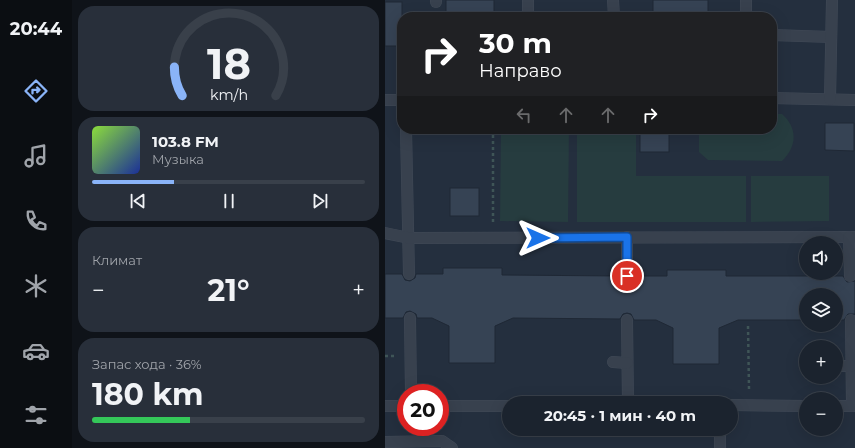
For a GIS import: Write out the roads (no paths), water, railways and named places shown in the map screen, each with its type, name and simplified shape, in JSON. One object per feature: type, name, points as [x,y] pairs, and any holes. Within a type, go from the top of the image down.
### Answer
[{"type":"lane","points":[[528,0],[529,12]]},
{"type":"lane","points":[[613,0],[614,12]]},
{"type":"lane","points":[[745,12],[746,0]]},
{"type":"lane","points":[[830,99],[832,0]]},
{"type":"lane","points":[[777,35],[831,37]]},
{"type":"lane","points":[[777,98],[855,100]]},
{"type":"lane","points":[[385,100],[397,100]]},
{"type":"lane","points":[[406,134],[409,274]]},
{"type":"lane","points":[[385,233],[409,238],[852,237],[850,276]]},
{"type":"lane","points":[[627,237],[627,276]]},
{"type":"lane","points":[[409,318],[411,384]]},
{"type":"lane","points":[[627,320],[628,396]]},
{"type":"lane","points":[[851,320],[853,406]]},
{"type":"lane","points":[[613,362],[627,363]]},
{"type":"lane","points":[[843,366],[851,366]]},
{"type":"lane","points":[[738,405],[799,406]]},
{"type":"lane","points":[[385,406],[397,406]]},
{"type":"lane","points":[[449,406],[502,406]]},
{"type":"lane","points":[[720,436],[720,448]]},
{"type":"lane","points":[[385,442],[442,441],[452,448]]}]
